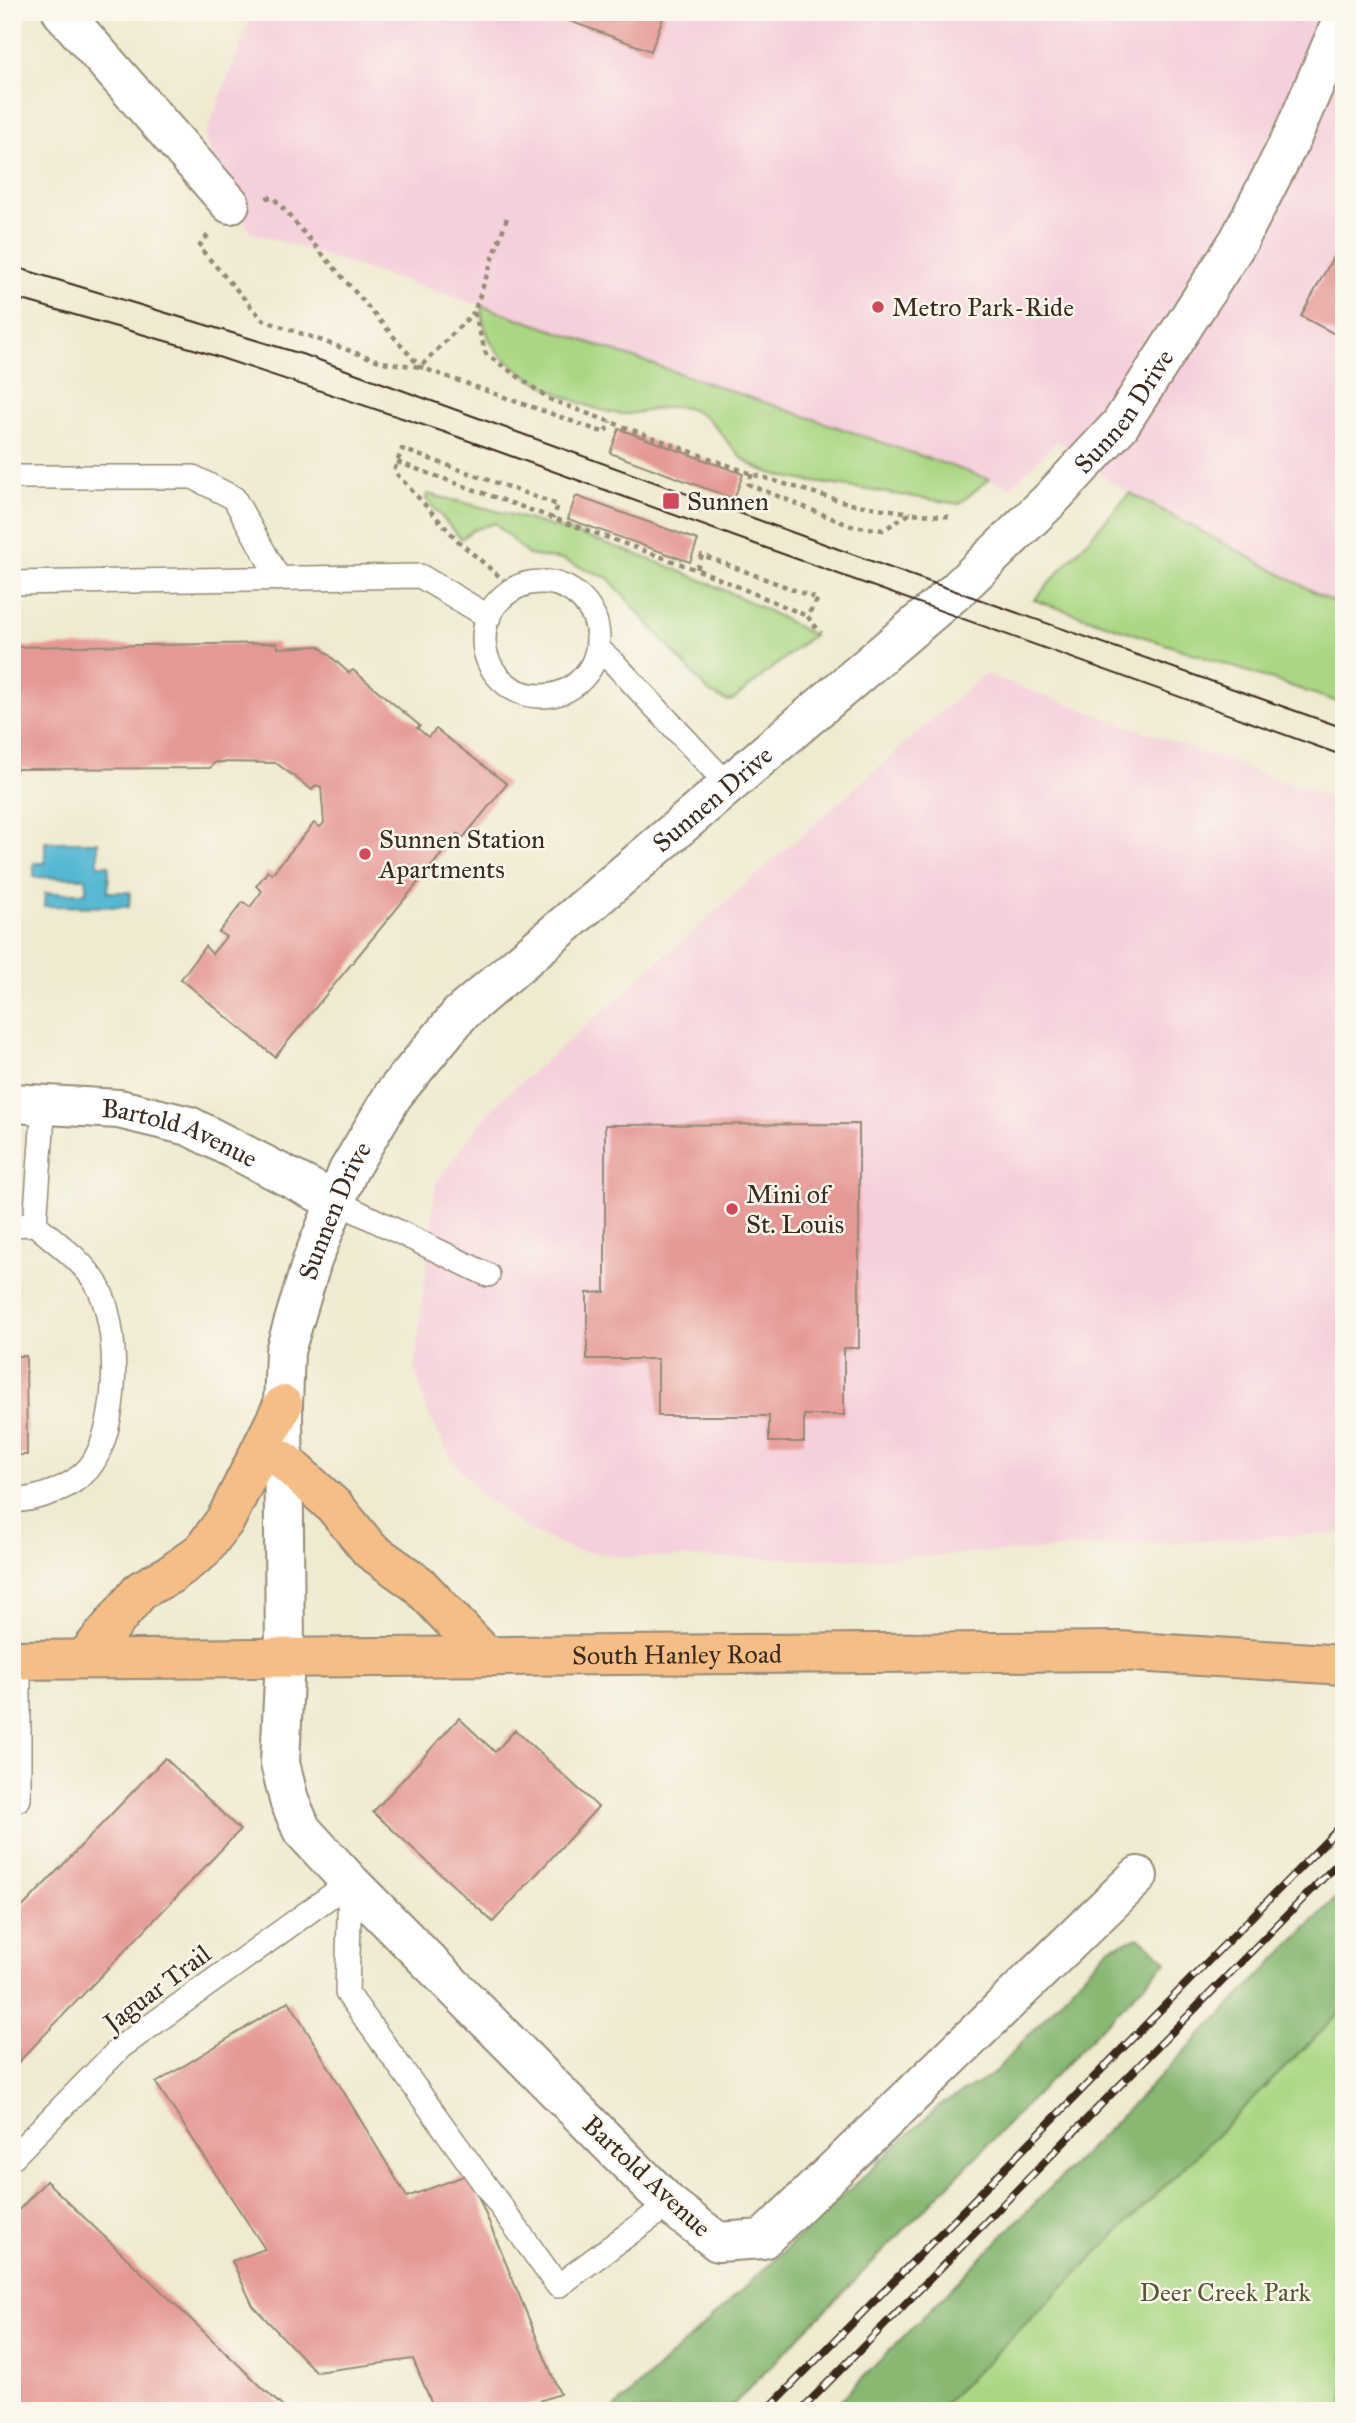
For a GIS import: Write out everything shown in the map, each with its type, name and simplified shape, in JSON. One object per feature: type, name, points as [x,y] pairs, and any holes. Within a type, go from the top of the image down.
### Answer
[{"type":"main road","points":[[84,1659],[141,1590],[171,1574],[202,1551],[226,1519],[283,1405]]},
{"type":"main road","points":[[283,1460],[335,1507],[370,1550],[418,1584],[486,1656]]},
{"type":"main road","name":"South Hanley Road","points":[[15,1660],[1119,1651],[1342,1665]]},
{"type":"street","points":[[62,12],[230,204]]},
{"type":"street","name":"Sunnen Drive","points":[[285,1657],[285,1351],[312,1261],[335,1201],[348,1171],[393,1095],[460,1014],[956,591],[1050,500],[1120,425],[1239,240],[1292,137],[1344,16]]},
{"type":"street","name":"Bartold Avenue","points":[[28,1103],[119,1110],[189,1126],[335,1201]]},
{"type":"street","name":"Bartold Avenue","points":[[285,1657],[280,1763],[289,1800],[302,1829],[350,1882],[669,2204],[718,2242],[763,2239],[1138,1876]]},
{"type":"lane","points":[[12,477],[193,477],[234,498],[279,579]]},
{"type":"lane","points":[[12,583],[420,576],[489,617]]},
{"type":"lane","points":[[531,583],[550,583],[574,593],[592,614],[598,631],[598,649],[591,667],[571,687],[544,696],[525,694],[508,686],[495,672],[487,655],[485,636],[489,617],[499,601],[514,589],[531,583]]},
{"type":"lane","points":[[598,649],[727,784]]},
{"type":"lane","points":[[12,1501],[27,1500],[59,1489],[88,1468],[103,1440],[110,1406],[112,1320],[96,1283],[24,1224],[28,1103]]},
{"type":"lane","points":[[335,1201],[488,1275]]},
{"type":"lane","points":[[12,1800],[19,1799],[15,1660]]},
{"type":"lane","points":[[350,1882],[347,1993],[558,2287],[669,2204]]},
{"type":"lane","name":"Jaguar Trail","points":[[12,2158],[121,2047],[350,1882]]},
{"type":"path","points":[[420,367],[273,197],[230,204],[199,247],[262,320],[382,362],[420,367],[605,433],[610,421]]},
{"type":"path","points":[[420,367],[474,312],[507,218]]},
{"type":"path","points":[[474,312],[486,354],[551,400],[752,474],[851,504],[953,517]]},
{"type":"path","points":[[514,589],[458,541],[394,471],[402,449],[558,505],[553,517]]},
{"type":"path","points":[[397,462],[697,569],[807,615],[821,633]]},
{"type":"path","points":[[752,474],[748,484],[851,526],[883,530],[911,513]]},
{"type":"path","points":[[697,569],[702,555],[793,587],[818,599],[807,615]]},
{"type":"shaded area","points":[[253,12],[1344,12],[1344,608],[1114,484],[1057,441],[1011,487],[482,306],[250,232],[205,138]]},
{"type":"shaded area","points":[[984,674],[1344,803],[1344,1533],[871,1559],[628,1557],[573,1550],[527,1529],[482,1496],[452,1460],[426,1409],[415,1366],[436,1183],[488,1112]]},
{"type":"green space","points":[[482,306],[989,479],[959,504],[775,474],[745,460],[718,429],[692,410],[667,407],[624,414],[592,407],[553,391],[503,358],[489,338],[482,316]]},
{"type":"green space","points":[[1130,493],[1344,608],[1344,704],[1034,600]]},
{"type":"green space","points":[[427,494],[528,519],[625,550],[720,588],[813,635],[733,700],[727,701],[710,693],[608,578],[563,560],[528,555],[495,523],[473,530],[461,539],[426,499]]},
{"type":"green space","points":[[1344,1890],[1344,2009],[937,2411],[830,2411]]},
{"type":"green space","points":[[1139,1937],[1167,1961],[727,2411],[612,2411],[939,2106],[992,2075],[1108,1948]]},
{"type":"green space","name":"Deer Creek Park","points":[[1344,2009],[1344,2411],[937,2411]]},
{"type":"water","points":[[45,842],[98,842],[98,865],[109,865],[108,892],[130,892],[129,907],[44,906],[45,893],[86,893],[86,878],[34,877],[34,863],[45,863]]},
{"type":"building","points":[[545,12],[665,12],[651,51]]},
{"type":"building","points":[[1344,237],[1344,339],[1301,316]]},
{"type":"building","points":[[619,429],[743,474],[734,499],[610,453]]},
{"type":"building","points":[[576,496],[698,540],[690,562],[568,519]]},
{"type":"building","name":"Sunnen Station Apartments","points":[[277,643],[278,648],[319,646],[349,673],[353,670],[420,726],[417,728],[428,737],[436,729],[507,784],[463,838],[458,834],[275,1057],[181,979],[205,946],[212,954],[226,937],[219,932],[243,902],[250,907],[262,891],[256,886],[268,871],[272,874],[314,823],[320,827],[324,823],[321,787],[316,785],[312,790],[276,763],[215,762],[210,768],[12,769],[12,647]]},
{"type":"building","name":"Mini of St. Louis","points":[[859,1124],[859,1348],[844,1348],[844,1415],[804,1415],[804,1442],[769,1442],[769,1416],[658,1416],[658,1359],[587,1359],[587,1293],[605,1292],[605,1125]]},
{"type":"building","points":[[12,1356],[26,1356],[27,1455],[12,1455]]},
{"type":"building","points":[[459,1718],[495,1752],[515,1730],[598,1807],[493,1922],[373,1812]]},
{"type":"building","points":[[165,1758],[240,1830],[12,2069],[12,1918]]},
{"type":"building","points":[[289,2001],[407,2197],[469,2174],[560,2394],[510,2411],[435,2411],[413,2359],[316,2372],[253,2306],[232,2261],[265,2249],[156,2083]]},
{"type":"building","points":[[46,2181],[287,2411],[17,2411],[12,2406],[12,2217]]},
{"type":"tram line","points":[[12,266],[308,356],[896,570],[1344,728]]},
{"type":"tram line","points":[[12,297],[197,350],[444,432],[1344,756]]},
{"type":"railway","points":[[766,2411],[1344,1823]]},
{"type":"railway","points":[[800,2411],[1344,1857]]},
{"type":"place","name":"Metro Park-Ride","points":[[878,307]]},
{"type":"place","name":"Sunnen","points":[[671,501]]},
{"type":"place","name":"Sunnen Station Apartments","points":[[365,854]]},
{"type":"place","name":"Mini of St. Louis","points":[[732,1209]]}]
